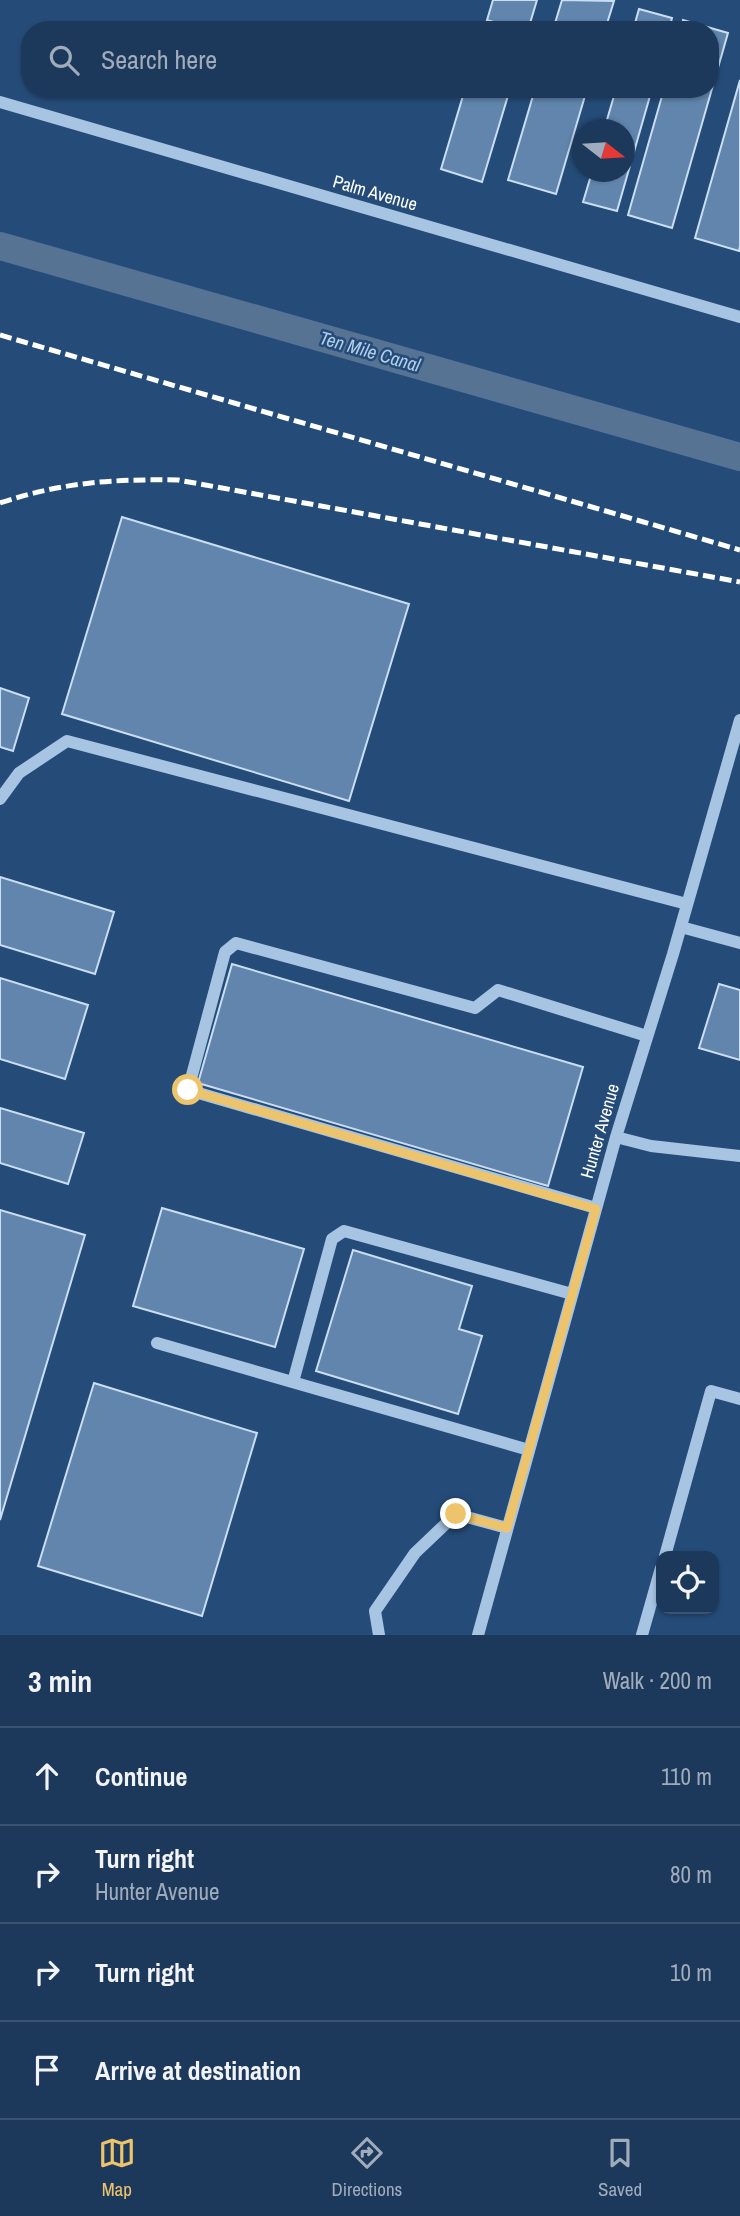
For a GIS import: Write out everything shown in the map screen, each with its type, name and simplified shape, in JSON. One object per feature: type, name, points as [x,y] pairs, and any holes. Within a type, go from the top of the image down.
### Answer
[{"type":"street","name":"Palm Avenue","points":[[0,102],[740,317]]},
{"type":"street","name":"Hunter Avenue","points":[[478,1635],[616,1137],[681,927],[740,720]]},
{"type":"street","points":[[0,799],[19,773],[66,741],[687,905]]},
{"type":"street","points":[[681,927],[740,943]]},
{"type":"street","points":[[596,1209],[188,1090],[225,952],[236,943],[475,1008],[498,990],[647,1036]]},
{"type":"street","points":[[616,1137],[651,1146],[740,1156]]},
{"type":"street","points":[[293,1382],[332,1239],[344,1231],[572,1294]]},
{"type":"street","points":[[157,1343],[529,1450]]},
{"type":"street","points":[[665,1551],[711,1391],[740,1399]]},
{"type":"street","points":[[379,1635],[375,1611],[415,1553],[456,1514],[507,1528]]},
{"type":"street","points":[[642,1635],[656,1586]]},
{"type":"building","points":[[493,0],[537,0],[531,21],[487,20]]},
{"type":"building","points":[[562,0],[614,1],[608,21],[556,21]]},
{"type":"building","points":[[639,9],[672,18],[671,21],[636,21]]},
{"type":"building","points":[[719,30],[728,33],[719,64]]},
{"type":"building","points":[[740,80],[740,246],[739,251],[695,238]]},
{"type":"building","points":[[462,98],[507,98],[482,182],[441,169]]},
{"type":"building","points":[[532,98],[584,98],[578,119],[572,119],[572,140],[556,194],[508,180]]},
{"type":"building","points":[[613,98],[649,98],[635,148],[635,119],[607,119]]},
{"type":"building","points":[[661,98],[709,98],[672,228],[628,215]]},
{"type":"building","points":[[589,182],[625,182],[617,211],[583,202]]},
{"type":"building","points":[[122,517],[409,604],[349,801],[62,714]]},
{"type":"building","points":[[0,688],[29,698],[13,751],[0,747]]},
{"type":"building","points":[[0,877],[114,912],[95,974],[0,945]]},
{"type":"building","points":[[232,964],[583,1067],[548,1186],[198,1083]]},
{"type":"building","points":[[0,978],[88,1005],[65,1079],[0,1059]]},
{"type":"building","points":[[719,984],[740,990],[740,1060],[699,1048]]},
{"type":"building","points":[[0,1108],[84,1133],[68,1184],[0,1163]]},
{"type":"building","points":[[162,1208],[304,1249],[275,1347],[133,1306]]},
{"type":"building","points":[[0,1210],[85,1235],[0,1520]]},
{"type":"building","points":[[353,1250],[472,1286],[459,1329],[482,1336],[458,1414],[316,1371]]},
{"type":"building","points":[[94,1383],[257,1433],[202,1616],[38,1566]]},
{"type":"waterway","name":"Ten Mile Canal","points":[[0,246],[740,457]]},
{"type":"railway","points":[[0,335],[740,550]]},
{"type":"railway","points":[[0,503],[45,490],[88,483],[178,480],[740,582]]},
{"type":"route","points":[[188,1090],[596,1209],[507,1528],[456,1514]]}]
